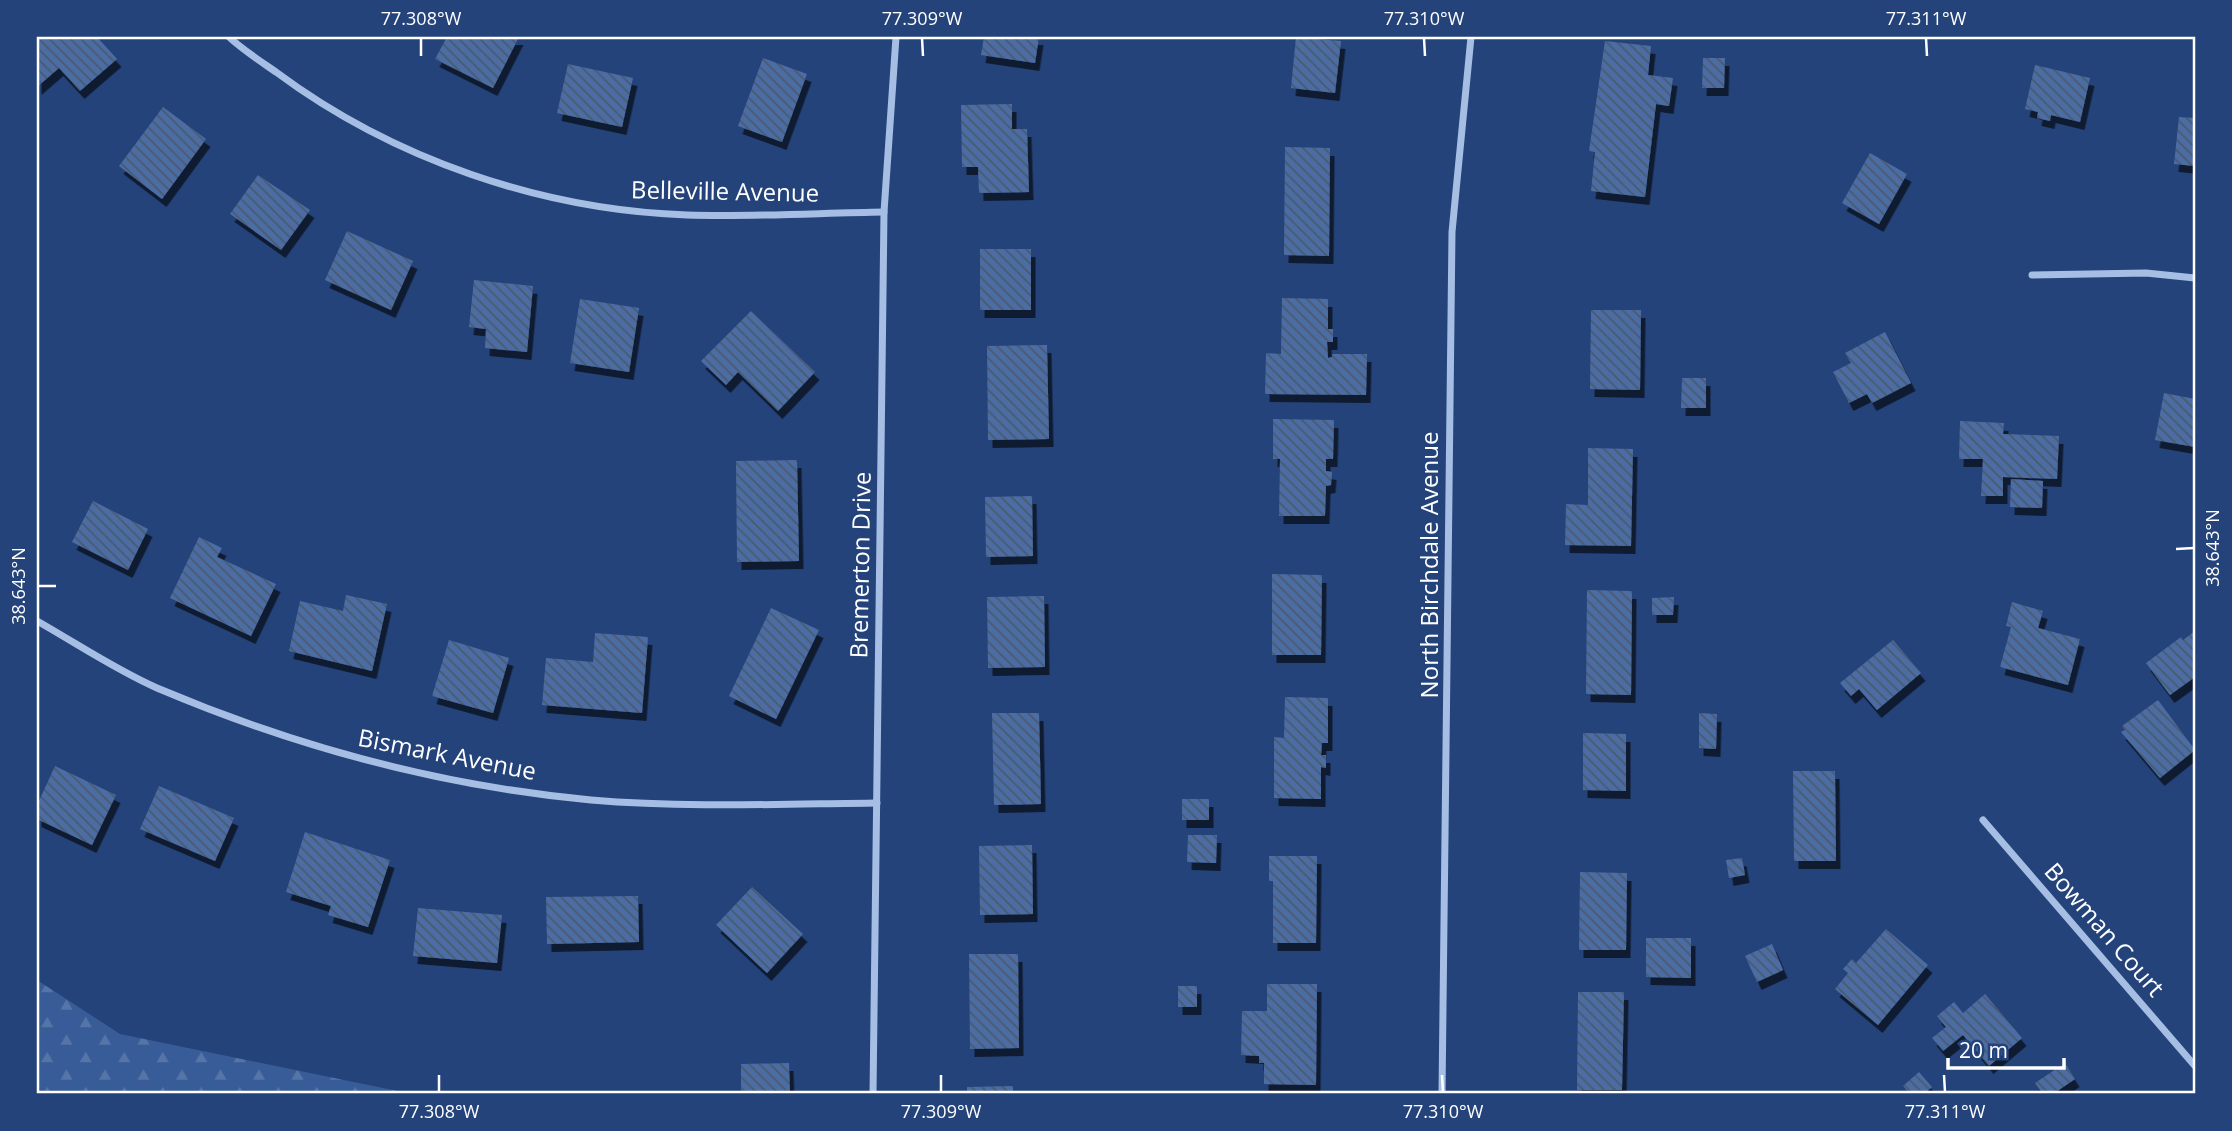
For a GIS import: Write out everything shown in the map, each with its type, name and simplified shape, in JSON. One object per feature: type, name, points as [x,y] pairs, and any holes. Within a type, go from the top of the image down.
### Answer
[{"type":"street","name":"Belleville Avenue","points":[[229,37],[302,91],[372,133],[447,166],[541,195],[605,208],[687,215],[884,212]]},
{"type":"street","name":"Bremerton Drive","points":[[873,1094],[884,212],[896,37]]},
{"type":"street","name":"North Birchdale Avenue","points":[[1442,1094],[1452,232],[1471,37]]},
{"type":"street","points":[[2032,275],[2146,273],[2195,278]]},
{"type":"street","name":"Bismark Avenue","points":[[37,621],[154,687],[255,727],[379,765],[485,787],[592,800],[679,804],[877,803]]},
{"type":"street","name":"Bowman Court","points":[[1983,820],[2195,1066]]},
{"type":"green space","points":[[37,980],[120,1034],[412,1094],[37,1094]]},
{"type":"building","points":[[42,37],[97,37],[117,59],[80,91],[59,68],[37,87],[37,41]]},
{"type":"building","points":[[447,37],[519,37],[493,88],[435,59]]},
{"type":"building","points":[[984,37],[1039,37],[1035,63],[981,55]]},
{"type":"building","points":[[1296,37],[1341,41],[1335,93],[1291,88]]},
{"type":"building","points":[[1605,41],[1651,46],[1648,75],[1673,78],[1669,106],[1656,104],[1645,197],[1591,191],[1595,152],[1589,151]]},
{"type":"building","points":[[763,58],[807,74],[782,142],[738,126]]},
{"type":"building","points":[[1703,58],[1725,58],[1724,88],[1702,88]]},
{"type":"building","points":[[568,64],[633,78],[622,127],[557,113]]},
{"type":"building","points":[[2035,65],[2090,78],[2080,122],[2051,115],[2050,121],[2037,118],[2038,112],[2025,109]]},
{"type":"building","points":[[1012,104],[1012,129],[1027,129],[1029,192],[979,193],[978,167],[962,167],[961,105]]},
{"type":"building","points":[[163,107],[206,139],[162,199],[119,166]]},
{"type":"building","points":[[2179,117],[2195,118],[2195,166],[2174,164]]},
{"type":"building","points":[[1285,147],[1330,148],[1329,256],[1284,255]]},
{"type":"building","points":[[1870,153],[1907,174],[1879,224],[1842,203]]},
{"type":"building","points":[[258,175],[310,210],[281,250],[230,214]]},
{"type":"building","points":[[347,231],[413,261],[391,310],[325,280]]},
{"type":"building","points":[[980,249],[1031,249],[1031,310],[980,310]]},
{"type":"building","points":[[474,280],[533,286],[527,352],[485,348],[486,329],[469,327]]},
{"type":"building","points":[[1282,298],[1328,299],[1328,329],[1333,329],[1333,342],[1327,342],[1328,358],[1332,357],[1332,354],[1367,354],[1366,395],[1265,394],[1266,353],[1281,354]]},
{"type":"building","points":[[580,299],[639,308],[629,372],[570,363]]},
{"type":"building","points":[[1591,310],[1641,310],[1640,390],[1590,389]]},
{"type":"building","points":[[751,311],[815,372],[778,411],[738,372],[726,385],[701,361]]},
{"type":"building","points":[[1885,332],[1911,383],[1872,403],[1867,394],[1849,403],[1833,372],[1851,363],[1845,353]]},
{"type":"building","points":[[1047,345],[1049,439],[988,440],[987,346]]},
{"type":"building","points":[[1682,378],[1706,378],[1706,408],[1681,408]]},
{"type":"building","points":[[2164,393],[2195,399],[2195,447],[2155,440]]},
{"type":"building","points":[[1273,419],[1334,420],[1333,459],[1326,459],[1326,471],[1332,472],[1331,485],[1326,486],[1325,516],[1279,516],[1280,459],[1273,459]]},
{"type":"building","points":[[1960,421],[2004,423],[2003,434],[2059,436],[2057,479],[2003,477],[2003,496],[1981,496],[1983,459],[1959,459]]},
{"type":"building","points":[[1588,448],[1633,449],[1631,546],[1565,545],[1566,504],[1588,505]]},
{"type":"building","points":[[797,460],[799,561],[737,562],[736,461]]},
{"type":"building","points":[[2011,479],[2043,481],[2042,508],[2010,507]]},
{"type":"building","points":[[1032,496],[1033,556],[986,557],[985,497]]},
{"type":"building","points":[[93,501],[148,529],[128,570],[72,542]]},
{"type":"building","points":[[199,537],[222,548],[217,557],[276,584],[251,636],[170,598]]},
{"type":"building","points":[[1272,574],[1322,575],[1321,655],[1272,655]]},
{"type":"building","points":[[1587,590],[1632,591],[1631,695],[1586,694]]},
{"type":"building","points":[[346,595],[387,604],[372,671],[289,651],[300,601],[343,611]]},
{"type":"building","points":[[1044,596],[1045,667],[988,668],[987,597]]},
{"type":"building","points":[[1674,597],[1673,615],[1652,615],[1652,598]]},
{"type":"building","points":[[2012,602],[2043,611],[2038,628],[2080,639],[2068,685],[2000,667],[2011,627],[2006,626]]},
{"type":"building","points":[[771,608],[819,630],[776,719],[729,696]]},
{"type":"building","points":[[2195,631],[2195,677],[2170,695],[2146,663],[2181,637],[2183,640]]},
{"type":"building","points":[[595,633],[648,637],[642,713],[542,705],[546,658],[593,662]]},
{"type":"building","points":[[449,640],[509,658],[493,713],[432,696]]},
{"type":"building","points":[[1893,640],[1921,673],[1877,710],[1859,689],[1851,696],[1840,683]]},
{"type":"building","points":[[1285,697],[1328,698],[1328,743],[1322,743],[1321,755],[1326,755],[1326,768],[1321,767],[1321,799],[1274,798],[1274,737],[1284,738]]},
{"type":"building","points":[[2158,700],[2195,750],[2160,778],[2121,732],[2125,730],[2122,726]]},
{"type":"building","points":[[992,713],[1039,713],[1041,804],[994,805]]},
{"type":"building","points":[[1699,713],[1717,714],[1716,749],[1699,748]]},
{"type":"building","points":[[1583,733],[1626,734],[1626,791],[1583,790]]},
{"type":"building","points":[[55,766],[116,795],[92,845],[37,819],[37,805]]},
{"type":"building","points":[[1793,771],[1835,771],[1836,861],[1794,861]]},
{"type":"building","points":[[159,786],[234,818],[215,861],[140,829]]},
{"type":"building","points":[[1182,799],[1209,799],[1209,820],[1182,820]]},
{"type":"building","points":[[305,832],[390,860],[368,927],[328,915],[331,906],[286,892]]},
{"type":"building","points":[[1188,835],[1217,835],[1216,863],[1187,862]]},
{"type":"building","points":[[1032,845],[1033,914],[980,915],[979,846]]},
{"type":"building","points":[[1269,856],[1317,856],[1316,943],[1273,943],[1273,881],[1269,881]]},
{"type":"building","points":[[1742,858],[1745,875],[1729,878],[1726,860]]},
{"type":"building","points":[[1580,872],[1627,873],[1626,950],[1579,950]]},
{"type":"building","points":[[752,887],[803,934],[767,973],[716,925]]},
{"type":"building","points":[[638,896],[639,942],[547,944],[546,897]]},
{"type":"building","points":[[418,908],[502,915],[497,963],[413,956]]},
{"type":"building","points":[[1886,929],[1928,965],[1878,1025],[1835,989],[1848,973],[1843,969],[1852,959],[1856,963]]},
{"type":"building","points":[[1646,938],[1691,938],[1691,978],[1646,977]]},
{"type":"building","points":[[1772,944],[1783,970],[1757,982],[1745,956]]},
{"type":"building","points":[[969,954],[1018,954],[1019,1048],[970,1049]]},
{"type":"building","points":[[1267,984],[1317,984],[1316,1085],[1264,1084],[1264,1063],[1259,1063],[1259,1056],[1241,1055],[1242,1011],[1267,1011]]},
{"type":"building","points":[[1178,986],[1197,986],[1197,1007],[1178,1007]]},
{"type":"building","points":[[1578,992],[1624,992],[1622,1090],[1577,1090]]},
{"type":"building","points":[[1985,994],[2022,1038],[1989,1066],[1963,1035],[1943,1051],[1932,1038],[1946,1027],[1937,1016],[1954,1002],[1963,1013]]},
{"type":"building","points":[[789,1063],[790,1094],[741,1094],[741,1064]]},
{"type":"building","points":[[2065,1063],[2075,1079],[2053,1094],[2043,1094],[2035,1083]]},
{"type":"building","points":[[1919,1072],[1932,1087],[1924,1094],[1910,1094],[1903,1086]]},
{"type":"building","points":[[1013,1086],[1013,1094],[967,1094],[967,1087]]}]
